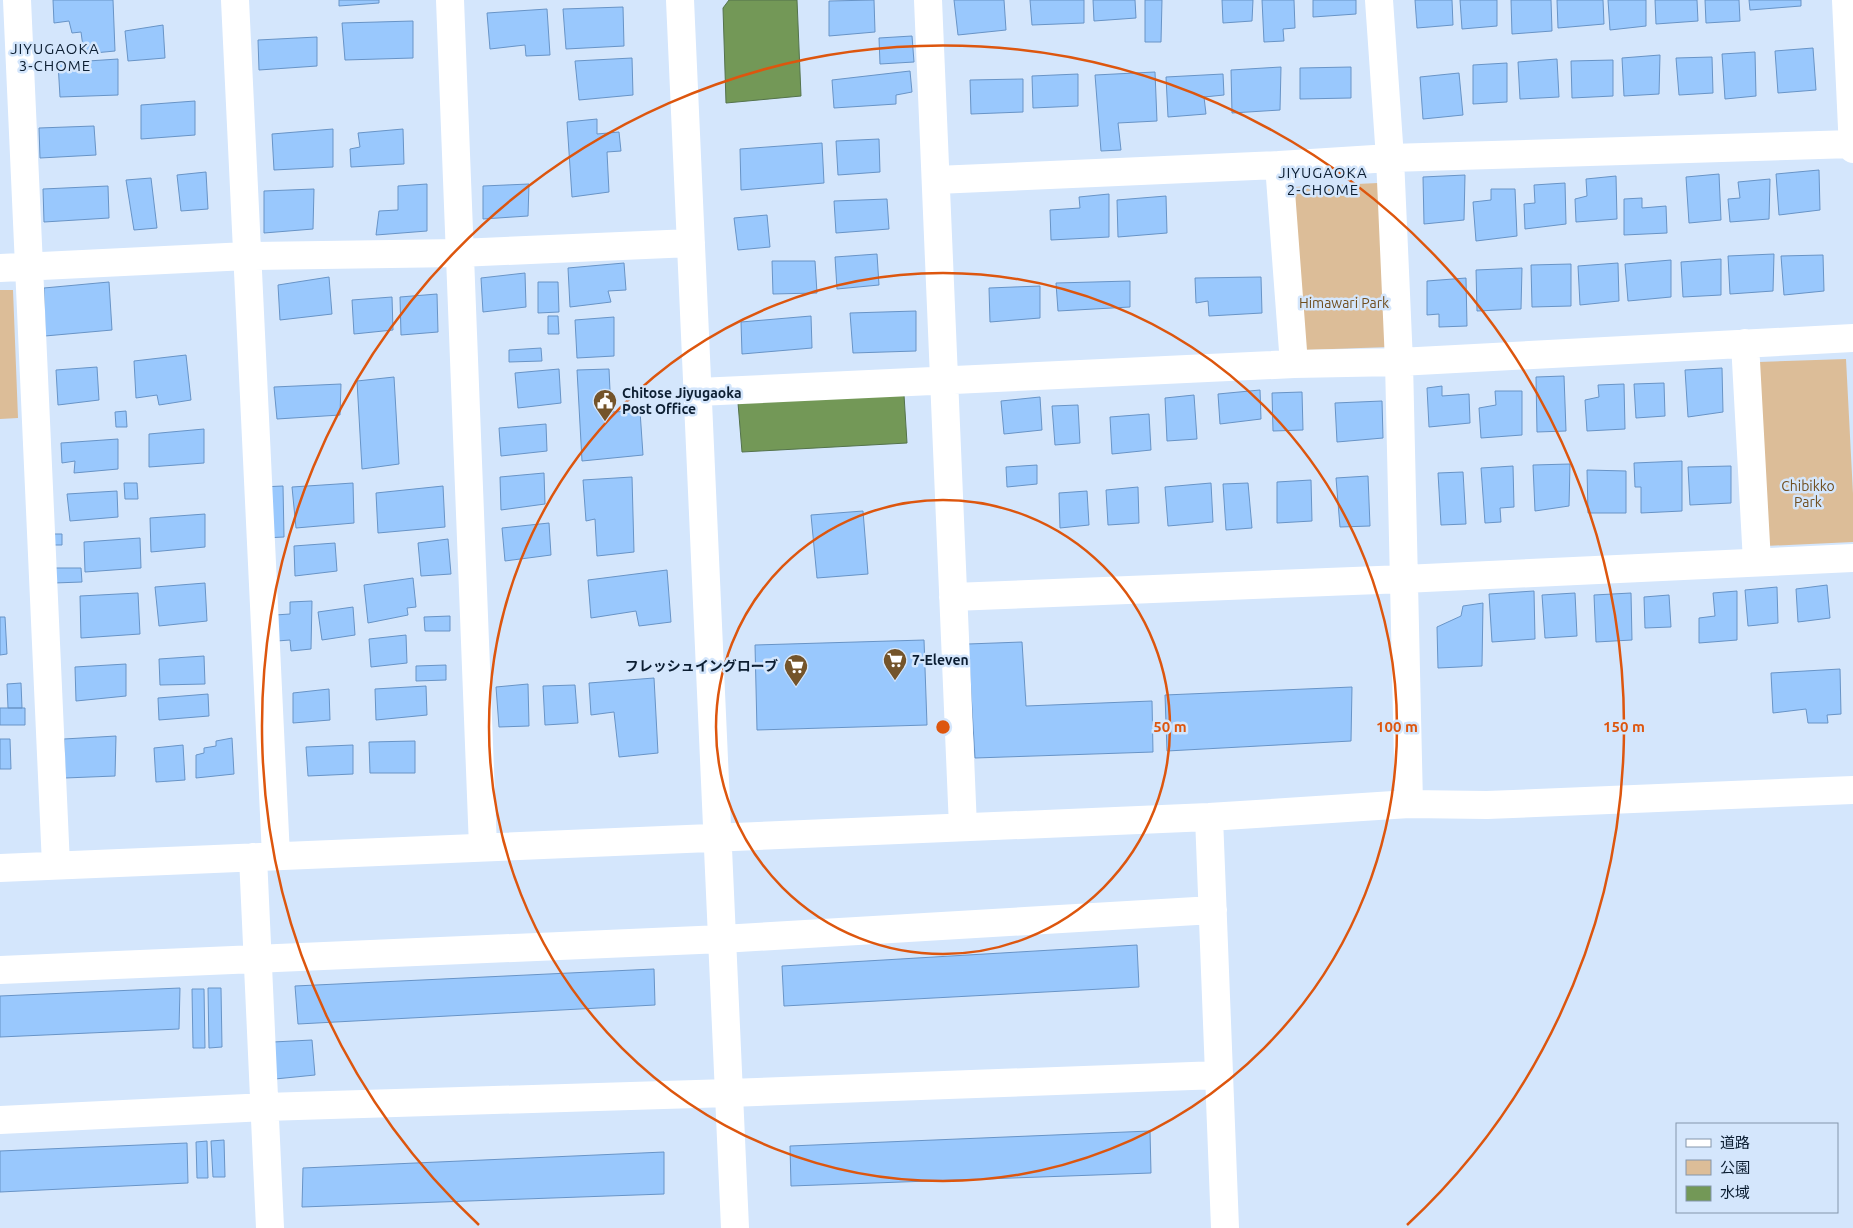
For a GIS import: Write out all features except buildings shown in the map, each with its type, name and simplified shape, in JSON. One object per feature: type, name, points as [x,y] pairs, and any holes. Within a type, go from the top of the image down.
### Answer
[{"type":"street","points":[[17,0],[56,865]]},
{"type":"street","points":[[235,0],[247,256],[264,856],[257,959],[270,1228]]},
{"type":"street","points":[[450,0],[483,847]]},
{"type":"street","points":[[680,0],[735,1228]]},
{"type":"street","points":[[928,0],[963,827]]},
{"type":"street","points":[[1379,0],[1390,158],[1399,362],[1409,804]]},
{"type":"street","points":[[1846,0],[1853,149]]},
{"type":"street","points":[[936,180],[1279,165],[1390,158],[1853,144]]},
{"type":"street","points":[[1279,165],[1294,364]]},
{"type":"street","points":[[0,268],[247,256],[459,253],[691,242]]},
{"type":"street","points":[[698,392],[1294,364],[1399,362],[1853,338]]},
{"type":"street","points":[[1745,344],[1757,562]]},
{"type":"street","points":[[953,597],[1404,579],[1853,558]]},
{"type":"street","points":[[0,868],[1209,817],[1409,804],[1487,805],[1853,790]]},
{"type":"street","points":[[1209,817],[1225,1228]]},
{"type":"street","points":[[0,970],[722,938],[1213,910]]},
{"type":"street","points":[[0,1120],[264,1107],[729,1093],[1219,1075]]},
{"type":"green space","name":"Himawari Park","points":[[1378,183],[1389,347],[1304,350],[1294,187]]},
{"type":"green space","points":[[0,290],[13,290],[18,418],[0,419]]},
{"type":"green space","name":"Chibikko Park","points":[[1846,359],[1853,494],[1853,542],[1766,546],[1759,362]]},
{"type":"water","points":[[729,0],[797,0],[801,96],[726,103],[723,8]]},
{"type":"water","points":[[904,395],[907,443],[742,452],[738,403]]},
{"type":"place","name":"Chitose Jiyugaoka Post Office","points":[[605,422]]},
{"type":"place","name":"7-Eleven","points":[[895,681]]},
{"type":"place","name":"フレッシュイングローブ","points":[[796,687]]},
{"type":"district","name":"JIYUGAOKA 3-CHOME","points":[[55,56]]},
{"type":"district","name":"JIYUGAOKA 2-CHOME","points":[[1323,180]]}]
